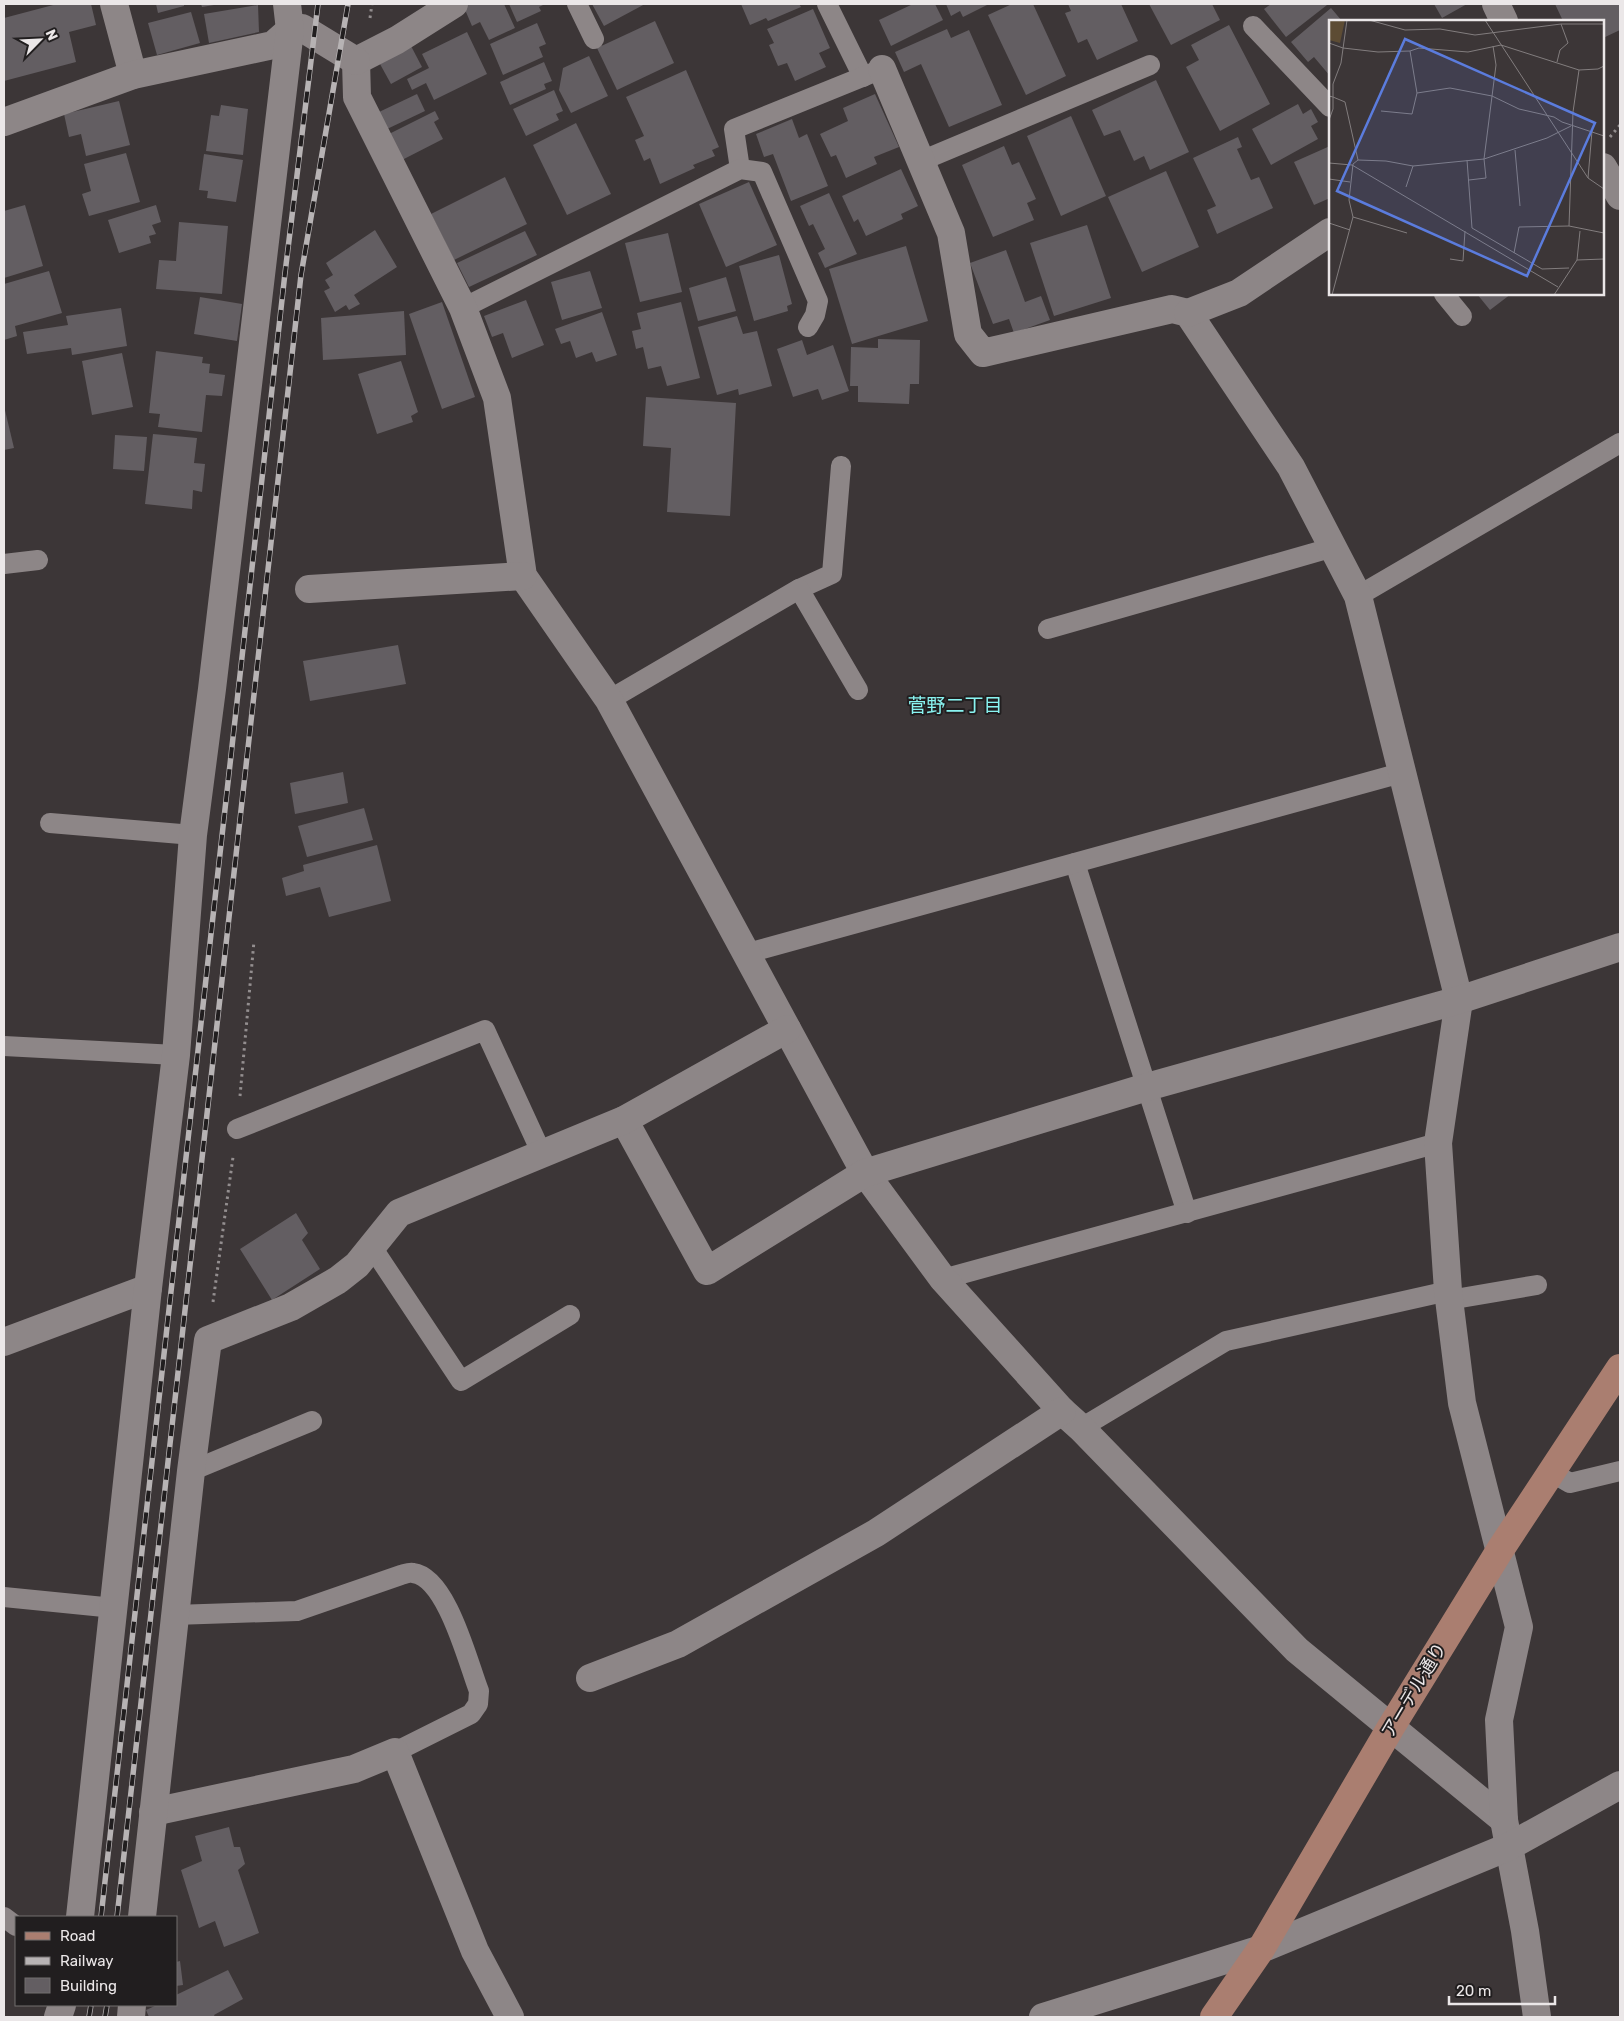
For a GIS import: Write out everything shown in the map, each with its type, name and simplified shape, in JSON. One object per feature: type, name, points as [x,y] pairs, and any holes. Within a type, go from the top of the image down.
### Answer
[{"type":"street","points":[[114,4],[133,75]]},
{"type":"street","points":[[356,61],[397,40],[454,4]]},
{"type":"street","points":[[1496,4],[1504,20]]},
{"type":"street","points":[[4,122],[133,75],[274,46],[289,17]]},
{"type":"street","points":[[289,17],[302,28],[356,61]]},
{"type":"street","points":[[80,1916],[148,1288],[176,1055],[192,834],[212,689],[289,17]]},
{"type":"street","points":[[356,61],[357,97],[462,308],[497,398],[523,576],[609,700],[866,1173],[943,1279],[1071,1419],[1296,1650],[1504,1820]]},
{"type":"street","points":[[872,73],[921,161],[951,233],[968,334],[983,354],[1172,309],[1188,313],[1239,293],[1329,233]]},
{"type":"street","points":[[1604,169],[1620,196]]},
{"type":"street","points":[[1188,313],[1291,467],[1358,596],[1459,1000],[1438,1142],[1448,1295],[1462,1403],[1519,1627],[1499,1720],[1504,1820],[1525,1931],[1537,2017]]},
{"type":"street","points":[[309,589],[523,576]]},
{"type":"street","points":[[624,1120],[707,1271],[866,1173],[1148,1087],[1459,1000],[1620,947]]},
{"type":"street","points":[[142,1916],[174,1615],[208,1340],[291,1307],[338,1280],[357,1265],[398,1213],[624,1120],[787,1029]]},
{"type":"street","points":[[4,1342],[148,1288]]},
{"type":"street","name":"アーデル通り","points":[[1214,2017],[1261,1948],[1391,1726],[1500,1550],[1620,1368]]},
{"type":"street","points":[[590,1678],[678,1644],[876,1533],[1071,1419]]},
{"type":"street","points":[[153,1812],[354,1769],[395,1752],[475,1951],[510,2017]]},
{"type":"street","points":[[1043,2017],[1261,1948],[1508,1847],[1620,1785]]},
{"type":"lane","points":[[577,4],[594,39]]},
{"type":"lane","points":[[740,169],[734,129],[872,73],[827,4]]},
{"type":"lane","points":[[1252,26],[1329,106]]},
{"type":"lane","points":[[921,161],[1150,65]]},
{"type":"lane","points":[[462,308],[740,169],[762,172],[818,301],[815,315],[808,327]]},
{"type":"lane","points":[[1445,295],[1462,316]]},
{"type":"lane","points":[[1358,596],[1620,443]]},
{"type":"lane","points":[[609,700],[799,589],[832,574],[842,466]]},
{"type":"lane","points":[[1048,629],[1334,547]]},
{"type":"lane","points":[[4,564],[38,560]]},
{"type":"lane","points":[[799,589],[858,690]]},
{"type":"lane","points":[[748,953],[1401,773]]},
{"type":"lane","points":[[50,823],[192,834]]},
{"type":"lane","points":[[1075,863],[1187,1213]]},
{"type":"lane","points":[[236,1129],[485,1030],[542,1154]]},
{"type":"lane","points":[[4,1046],[176,1055]]},
{"type":"lane","points":[[943,1279],[1438,1142]]},
{"type":"lane","points":[[372,1247],[461,1381],[570,1316]]},
{"type":"lane","points":[[1071,1419],[1226,1340],[1448,1295],[1537,1285]]},
{"type":"lane","points":[[191,1471],[312,1421]]},
{"type":"lane","points":[[1551,1472],[1570,1483],[1620,1471]]},
{"type":"lane","points":[[174,1615],[297,1611],[401,1574],[414,1573],[433,1584],[448,1606],[479,1692],[478,1704],[471,1714],[395,1752]]},
{"type":"lane","points":[[4,1597],[114,1608]]},
{"type":"lane","points":[[4,1916],[15,1925]]},
{"type":"building","points":[[57,4],[91,4],[96,25],[69,32],[76,62],[4,81],[4,18]]},
{"type":"building","points":[[156,4],[184,4],[184,6],[158,13]]},
{"type":"building","points":[[201,4],[214,4],[214,5],[202,7]]},
{"type":"building","points":[[504,4],[515,28],[489,40],[480,22],[472,26],[463,5]]},
{"type":"building","points":[[509,4],[545,4],[539,7],[541,11],[517,22]]},
{"type":"building","points":[[592,4],[645,4],[604,26]]},
{"type":"building","points":[[741,4],[799,4],[801,7],[768,21],[766,18],[750,25]]},
{"type":"building","points":[[913,4],[935,4],[943,20],[891,46],[879,20]]},
{"type":"building","points":[[946,4],[989,4],[963,17],[960,11],[951,16]]},
{"type":"building","points":[[1012,4],[1033,4],[1066,76],[1026,95],[988,15]]},
{"type":"building","points":[[1068,4],[1121,4],[1138,41],[1097,60],[1087,39],[1078,43],[1065,13],[1071,11]]},
{"type":"building","points":[[1149,4],[1212,4],[1220,20],[1171,45]]},
{"type":"building","points":[[1271,4],[1327,5],[1286,37],[1264,9]]},
{"type":"building","points":[[1434,4],[1467,4],[1442,18]]},
{"type":"building","points":[[1555,4],[1620,4],[1620,30],[1604,38],[1604,20],[1563,20]]},
{"type":"building","points":[[258,5],[259,32],[209,43],[204,14]]},
{"type":"building","points":[[1331,8],[1341,20],[1329,20],[1329,75],[1314,57],[1308,62],[1291,42]]},
{"type":"building","points":[[813,9],[830,48],[819,53],[826,67],[795,81],[787,63],[778,66],[769,45],[774,43],[767,29]]},
{"type":"building","points":[[191,12],[200,43],[157,55],[148,23]]},
{"type":"building","points":[[655,21],[674,63],[617,90],[597,48]]},
{"type":"building","points":[[537,23],[546,44],[539,47],[543,57],[503,75],[490,44]]},
{"type":"building","points":[[1229,25],[1270,104],[1220,131],[1186,67],[1199,60],[1191,45]]},
{"type":"building","points":[[947,29],[951,38],[969,30],[1002,105],[949,127],[921,64],[904,72],[895,52]]},
{"type":"building","points":[[467,32],[487,74],[434,100],[426,83],[412,90],[407,79],[429,68],[422,54]]},
{"type":"building","points":[[411,46],[422,67],[391,84],[380,64]]},
{"type":"building","points":[[589,56],[608,96],[571,113],[559,90],[563,68]]},
{"type":"building","points":[[544,62],[552,81],[544,84],[546,89],[510,105],[500,82]]},
{"type":"building","points":[[686,70],[719,147],[712,150],[715,156],[693,165],[695,168],[660,184],[650,158],[644,161],[635,140],[644,136],[626,97]]},
{"type":"building","points":[[1156,80],[1189,152],[1150,170],[1144,156],[1134,161],[1120,130],[1104,136],[1092,110]]},
{"type":"building","points":[[554,90],[563,111],[556,114],[559,120],[526,136],[513,109]]},
{"type":"building","points":[[417,94],[425,111],[387,129],[379,112]]},
{"type":"building","points":[[875,94],[899,147],[874,157],[877,164],[846,178],[836,155],[831,157],[820,134],[848,121],[843,108]]},
{"type":"building","points":[[119,101],[130,145],[86,156],[81,134],[69,137],[64,114]]},
{"type":"building","points":[[1298,104],[1303,114],[1311,109],[1318,122],[1311,126],[1318,139],[1271,165],[1252,129]]},
{"type":"building","points":[[221,105],[248,109],[243,155],[206,151],[211,115],[219,116]]},
{"type":"building","points":[[435,111],[439,119],[434,122],[443,139],[402,160],[389,134]]},
{"type":"building","points":[[1071,116],[1106,196],[1061,216],[1027,136]]},
{"type":"building","points":[[792,119],[799,138],[807,134],[828,186],[791,201],[773,154],[764,157],[756,134]]},
{"type":"building","points":[[576,123],[611,194],[567,215],[533,145]]},
{"type":"building","points":[[1238,137],[1242,147],[1237,149],[1251,180],[1259,177],[1273,208],[1217,234],[1207,210],[1216,206],[1193,158]]},
{"type":"building","points":[[1004,146],[1012,165],[1019,162],[1036,199],[1027,203],[1034,220],[993,237],[962,165]]},
{"type":"building","points":[[1329,146],[1329,198],[1314,205],[1294,162]]},
{"type":"building","points":[[126,153],[140,202],[89,216],[82,194],[91,191],[84,164]]},
{"type":"building","points":[[204,154],[243,160],[236,202],[207,198],[208,191],[199,190]]},
{"type":"building","points":[[901,169],[918,206],[901,214],[903,219],[866,236],[858,219],[854,222],[842,196]]},
{"type":"building","points":[[1166,171],[1199,247],[1142,272],[1108,197]]},
{"type":"building","points":[[505,177],[527,224],[454,260],[431,214]]},
{"type":"building","points":[[749,182],[777,245],[726,267],[699,204]]},
{"type":"building","points":[[829,193],[857,254],[825,268],[818,253],[825,249],[813,224],[809,226],[800,206]]},
{"type":"building","points":[[25,205],[43,266],[4,278],[4,211]]},
{"type":"building","points":[[156,205],[161,222],[152,225],[156,234],[149,236],[151,243],[119,253],[108,220]]},
{"type":"building","points":[[179,222],[228,226],[222,294],[156,289],[159,260],[176,261]]},
{"type":"building","points":[[1087,225],[1111,298],[1054,316],[1030,243]]},
{"type":"building","points":[[375,230],[397,267],[354,295],[360,304],[349,310],[346,305],[335,312],[324,291],[330,288],[325,280],[333,275],[326,263]]},
{"type":"building","points":[[525,231],[537,255],[469,287],[457,263]]},
{"type":"building","points":[[668,233],[682,292],[640,302],[625,243]]},
{"type":"building","points":[[906,246],[928,321],[852,344],[829,269]]},
{"type":"building","points":[[1006,250],[1025,302],[1041,296],[1050,320],[1014,333],[1009,319],[993,324],[970,263]]},
{"type":"building","points":[[779,255],[792,304],[787,306],[788,311],[754,321],[739,266]]},
{"type":"building","points":[[49,271],[62,313],[15,326],[17,336],[4,340],[4,284]]},
{"type":"building","points":[[590,271],[602,308],[562,320],[551,282]]},
{"type":"building","points":[[726,277],[736,311],[698,321],[689,288]]},
{"type":"building","points":[[1478,295],[1510,295],[1490,310]]},
{"type":"building","points":[[200,297],[242,304],[237,341],[194,334]]},
{"type":"building","points":[[526,300],[544,345],[512,358],[503,333],[492,337],[484,316]]},
{"type":"building","points":[[442,302],[475,397],[442,409],[409,314]]},
{"type":"building","points":[[681,302],[700,378],[667,386],[661,366],[648,369],[643,347],[636,349],[632,331],[641,329],[637,313]]},
{"type":"building","points":[[121,308],[127,346],[72,355],[71,348],[27,354],[23,332],[68,325],[66,316]]},
{"type":"building","points":[[404,311],[406,355],[323,360],[321,318]]},
{"type":"building","points":[[602,312],[617,355],[596,362],[592,352],[576,358],[570,341],[561,344],[555,329]]},
{"type":"building","points":[[737,316],[743,334],[757,331],[772,386],[739,395],[738,389],[717,395],[698,327]]},
{"type":"building","points":[[878,339],[920,340],[919,384],[910,384],[909,404],[858,402],[858,386],[850,386],[851,347],[878,348]]},
{"type":"building","points":[[802,340],[807,355],[833,345],[849,391],[822,400],[818,389],[793,397],[777,349]]},
{"type":"building","points":[[156,351],[203,357],[202,363],[210,364],[209,373],[225,375],[222,396],[206,395],[202,432],[158,427],[160,414],[149,413]]},
{"type":"building","points":[[122,353],[133,407],[92,415],[82,361]]},
{"type":"building","points":[[401,361],[418,412],[411,416],[413,422],[377,434],[358,374]]},
{"type":"building","points":[[646,397],[736,403],[730,516],[667,512],[671,448],[643,446]]},
{"type":"building","points":[[4,406],[14,448],[4,450]]},
{"type":"building","points":[[153,434],[197,438],[194,463],[205,464],[202,492],[193,490],[192,509],[145,504]]},
{"type":"building","points":[[115,435],[147,437],[144,471],[113,469]]},
{"type":"building","points":[[398,645],[406,684],[310,701],[303,661]]},
{"type":"building","points":[[343,772],[348,803],[295,814],[290,783]]},
{"type":"building","points":[[364,808],[373,840],[307,857],[298,826]]},
{"type":"building","points":[[377,845],[391,901],[329,917],[320,887],[286,896],[282,878],[304,871],[303,865]]},
{"type":"building","points":[[296,1213],[308,1233],[302,1240],[320,1269],[272,1300],[240,1249]]},
{"type":"building","points":[[229,1827],[234,1847],[240,1847],[245,1864],[238,1870],[259,1933],[224,1947],[215,1921],[199,1928],[181,1870],[202,1861],[195,1836]]},
{"type":"building","points":[[180,1961],[183,1985],[178,1986],[178,1962]]},
{"type":"building","points":[[228,1970],[243,1999],[214,2015],[215,2017],[149,2017],[146,2010],[155,2006],[178,2006],[178,1994]]},
{"type":"railway","points":[[101,1916],[285,273],[318,4]]},
{"type":"railway","points":[[117,1916],[301,275],[348,4]]},
{"type":"railway","points":[[89,2017],[91,2006]]},
{"type":"railway","points":[[105,2017],[107,2006]]},
{"type":"district","name":"菅野二丁目","points":[[955,705]]}]
